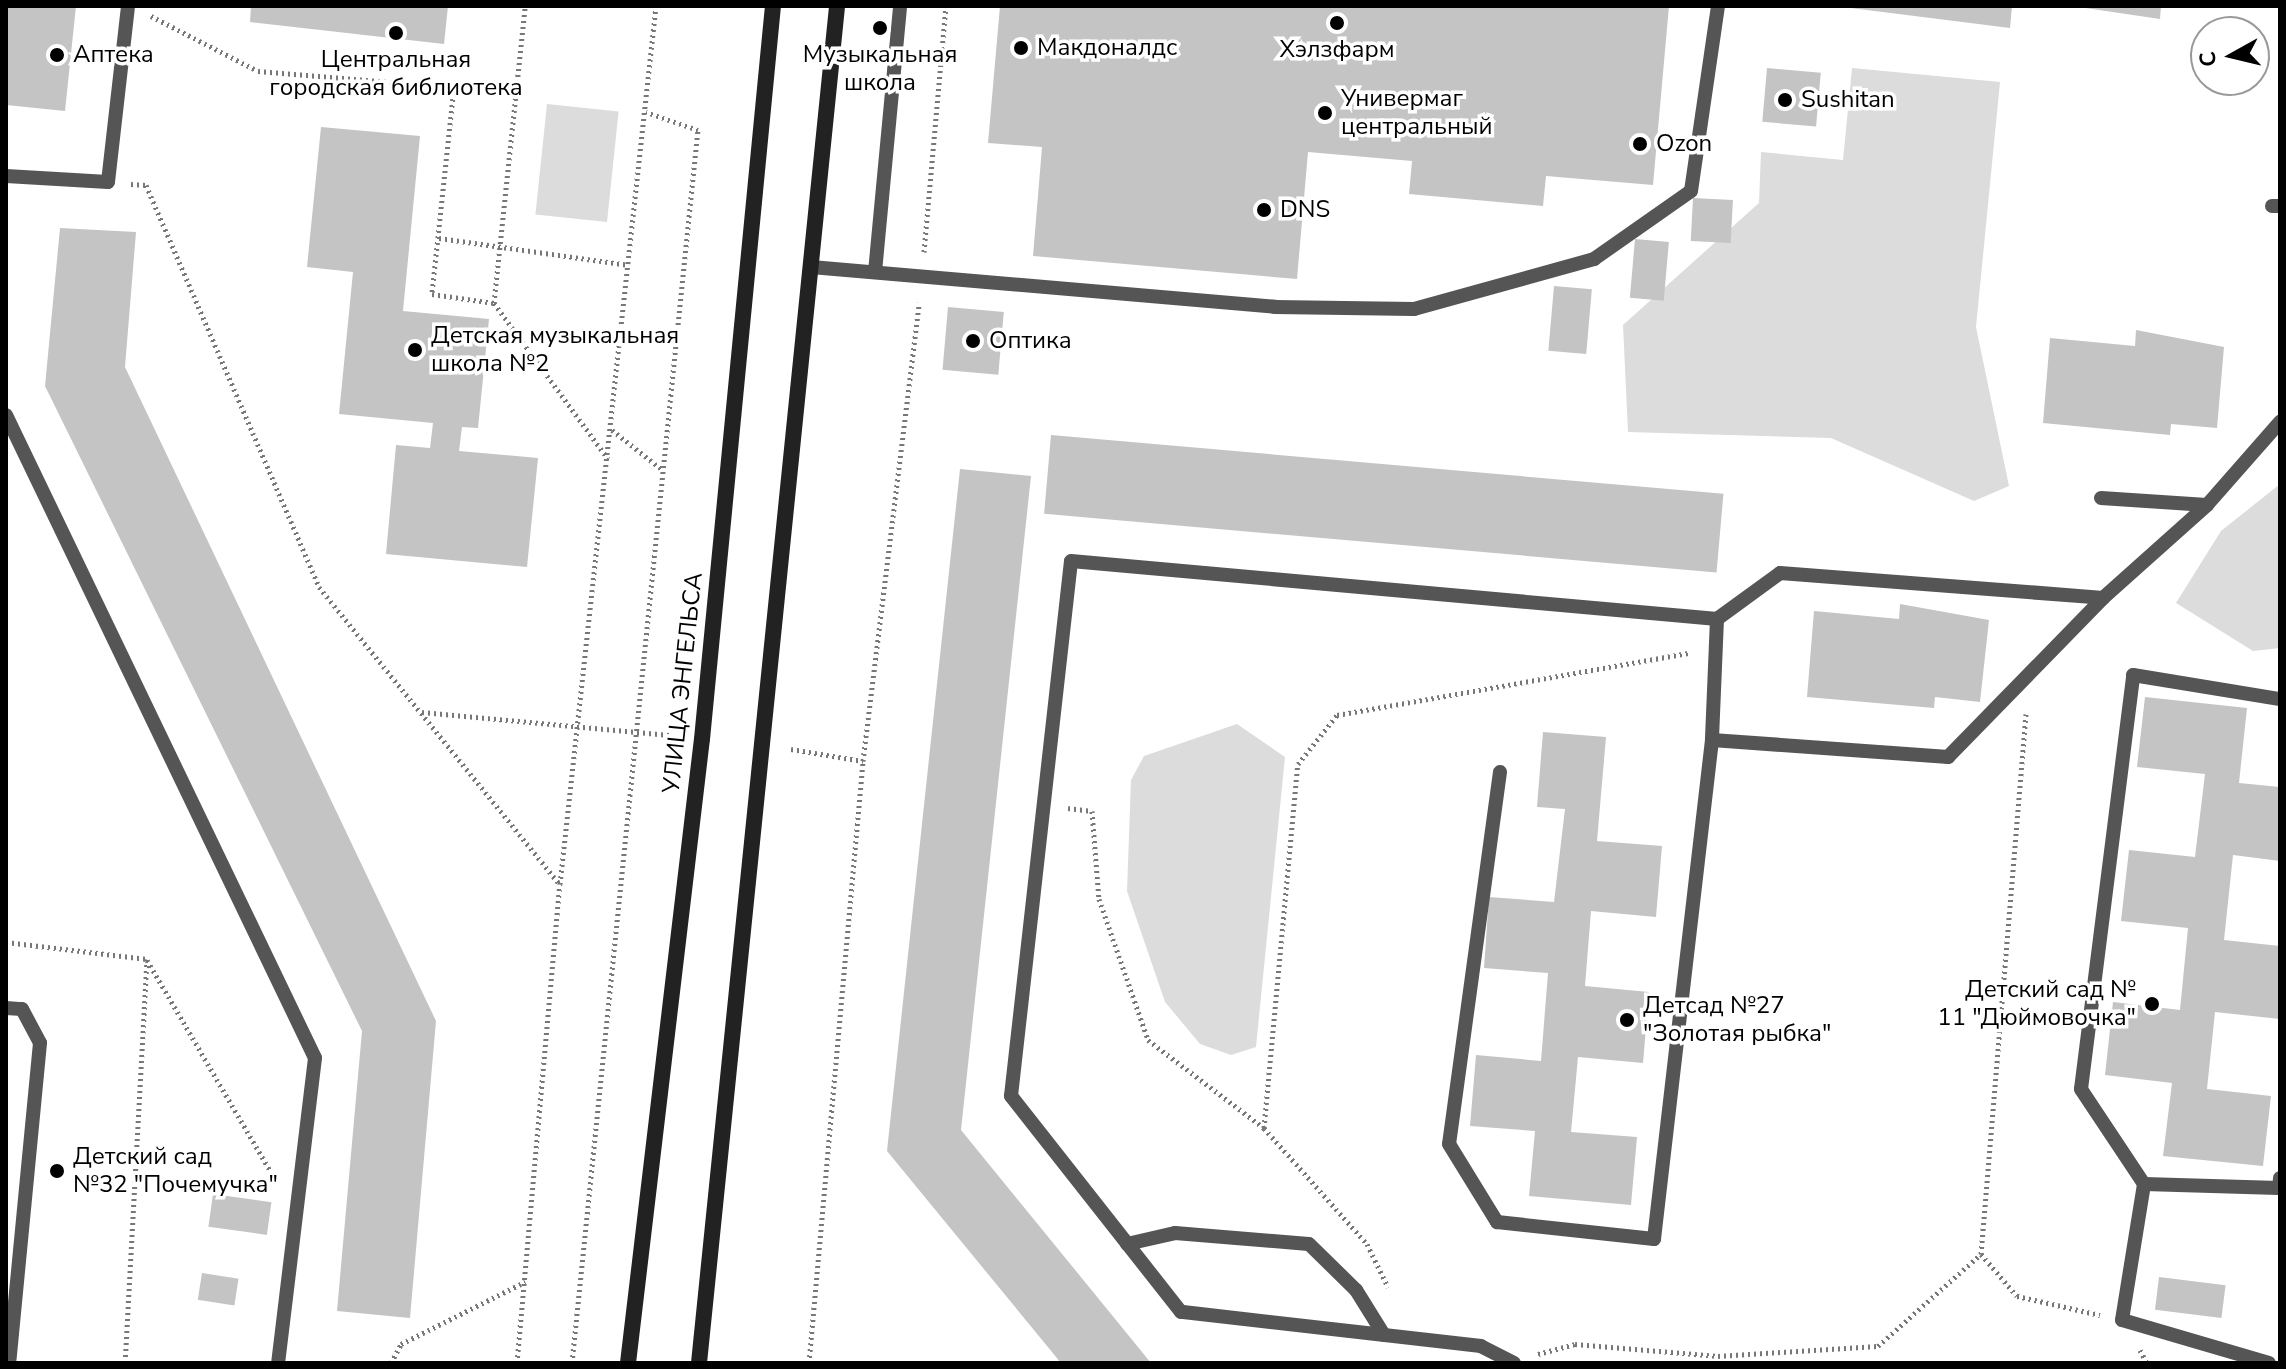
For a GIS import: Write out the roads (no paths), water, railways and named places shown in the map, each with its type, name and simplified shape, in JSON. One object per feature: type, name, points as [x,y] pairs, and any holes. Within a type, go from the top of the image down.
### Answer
[{"type":"main road","name":"УЛИЦА ЭНГЕЛЬСА","points":[[628,1363],[702,739],[773,6]]},
{"type":"main road","points":[[699,1363],[837,6]]},
{"type":"lane","points":[[6,176],[108,182],[128,6]]},
{"type":"lane","points":[[875,272],[900,6]]},
{"type":"lane","points":[[811,267],[1275,307],[1414,309],[1594,259],[1691,191],[1718,6]]},
{"type":"lane","points":[[6,415],[315,1058],[278,1363]]},
{"type":"lane","points":[[1712,740],[1948,757],[2103,598],[2207,505],[2280,422]]},
{"type":"lane","points":[[2101,498],[2207,505]]},
{"type":"lane","points":[[1514,1362],[1481,1346],[1181,1312],[1011,1096],[1071,561],[1717,619],[1780,573],[2103,598]]},
{"type":"lane","points":[[1500,772],[1449,1144],[1497,1222],[1654,1239],[1712,740],[1717,619]]},
{"type":"lane","points":[[2269,1363],[2122,1320],[2144,1184],[2081,1089],[2133,675],[2280,699]]},
{"type":"lane","points":[[6,1008],[22,1009],[40,1043],[9,1363]]},
{"type":"lane","points":[[2144,1184],[2279,1188],[2280,1178]]},
{"type":"lane","points":[[1127,1244],[1175,1233],[1309,1244],[1356,1290],[1384,1335]]},
{"type":"place","name":"Хэлзфарм","points":[[1337,23]]},
{"type":"place","name":"Музыкальная школа","points":[[880,28]]},
{"type":"place","name":"Центральная городская библиотека","points":[[396,33]]},
{"type":"place","name":"Макдоналдс","points":[[1021,48]]},
{"type":"place","name":"Аптека","points":[[57,55]]},
{"type":"place","name":"Sushitan","points":[[1785,100]]},
{"type":"place","name":"Универмаг центральный","points":[[1325,113]]},
{"type":"place","name":"Ozon","points":[[1640,144]]},
{"type":"place","name":"DNS","points":[[1264,210]]},
{"type":"place","name":"Оптика","points":[[973,341]]},
{"type":"place","name":"Детская музыкальная школа №2","points":[[415,350]]},
{"type":"place","name":"Детский сад № 11 \"Дюймовочка\"","points":[[2152,1004]]},
{"type":"place","name":"Детсад №27 \"Золотая рыбка\"","points":[[1627,1020]]},
{"type":"place","name":"Детский сад №32 \"Почемучка\"","points":[[57,1171]]}]
